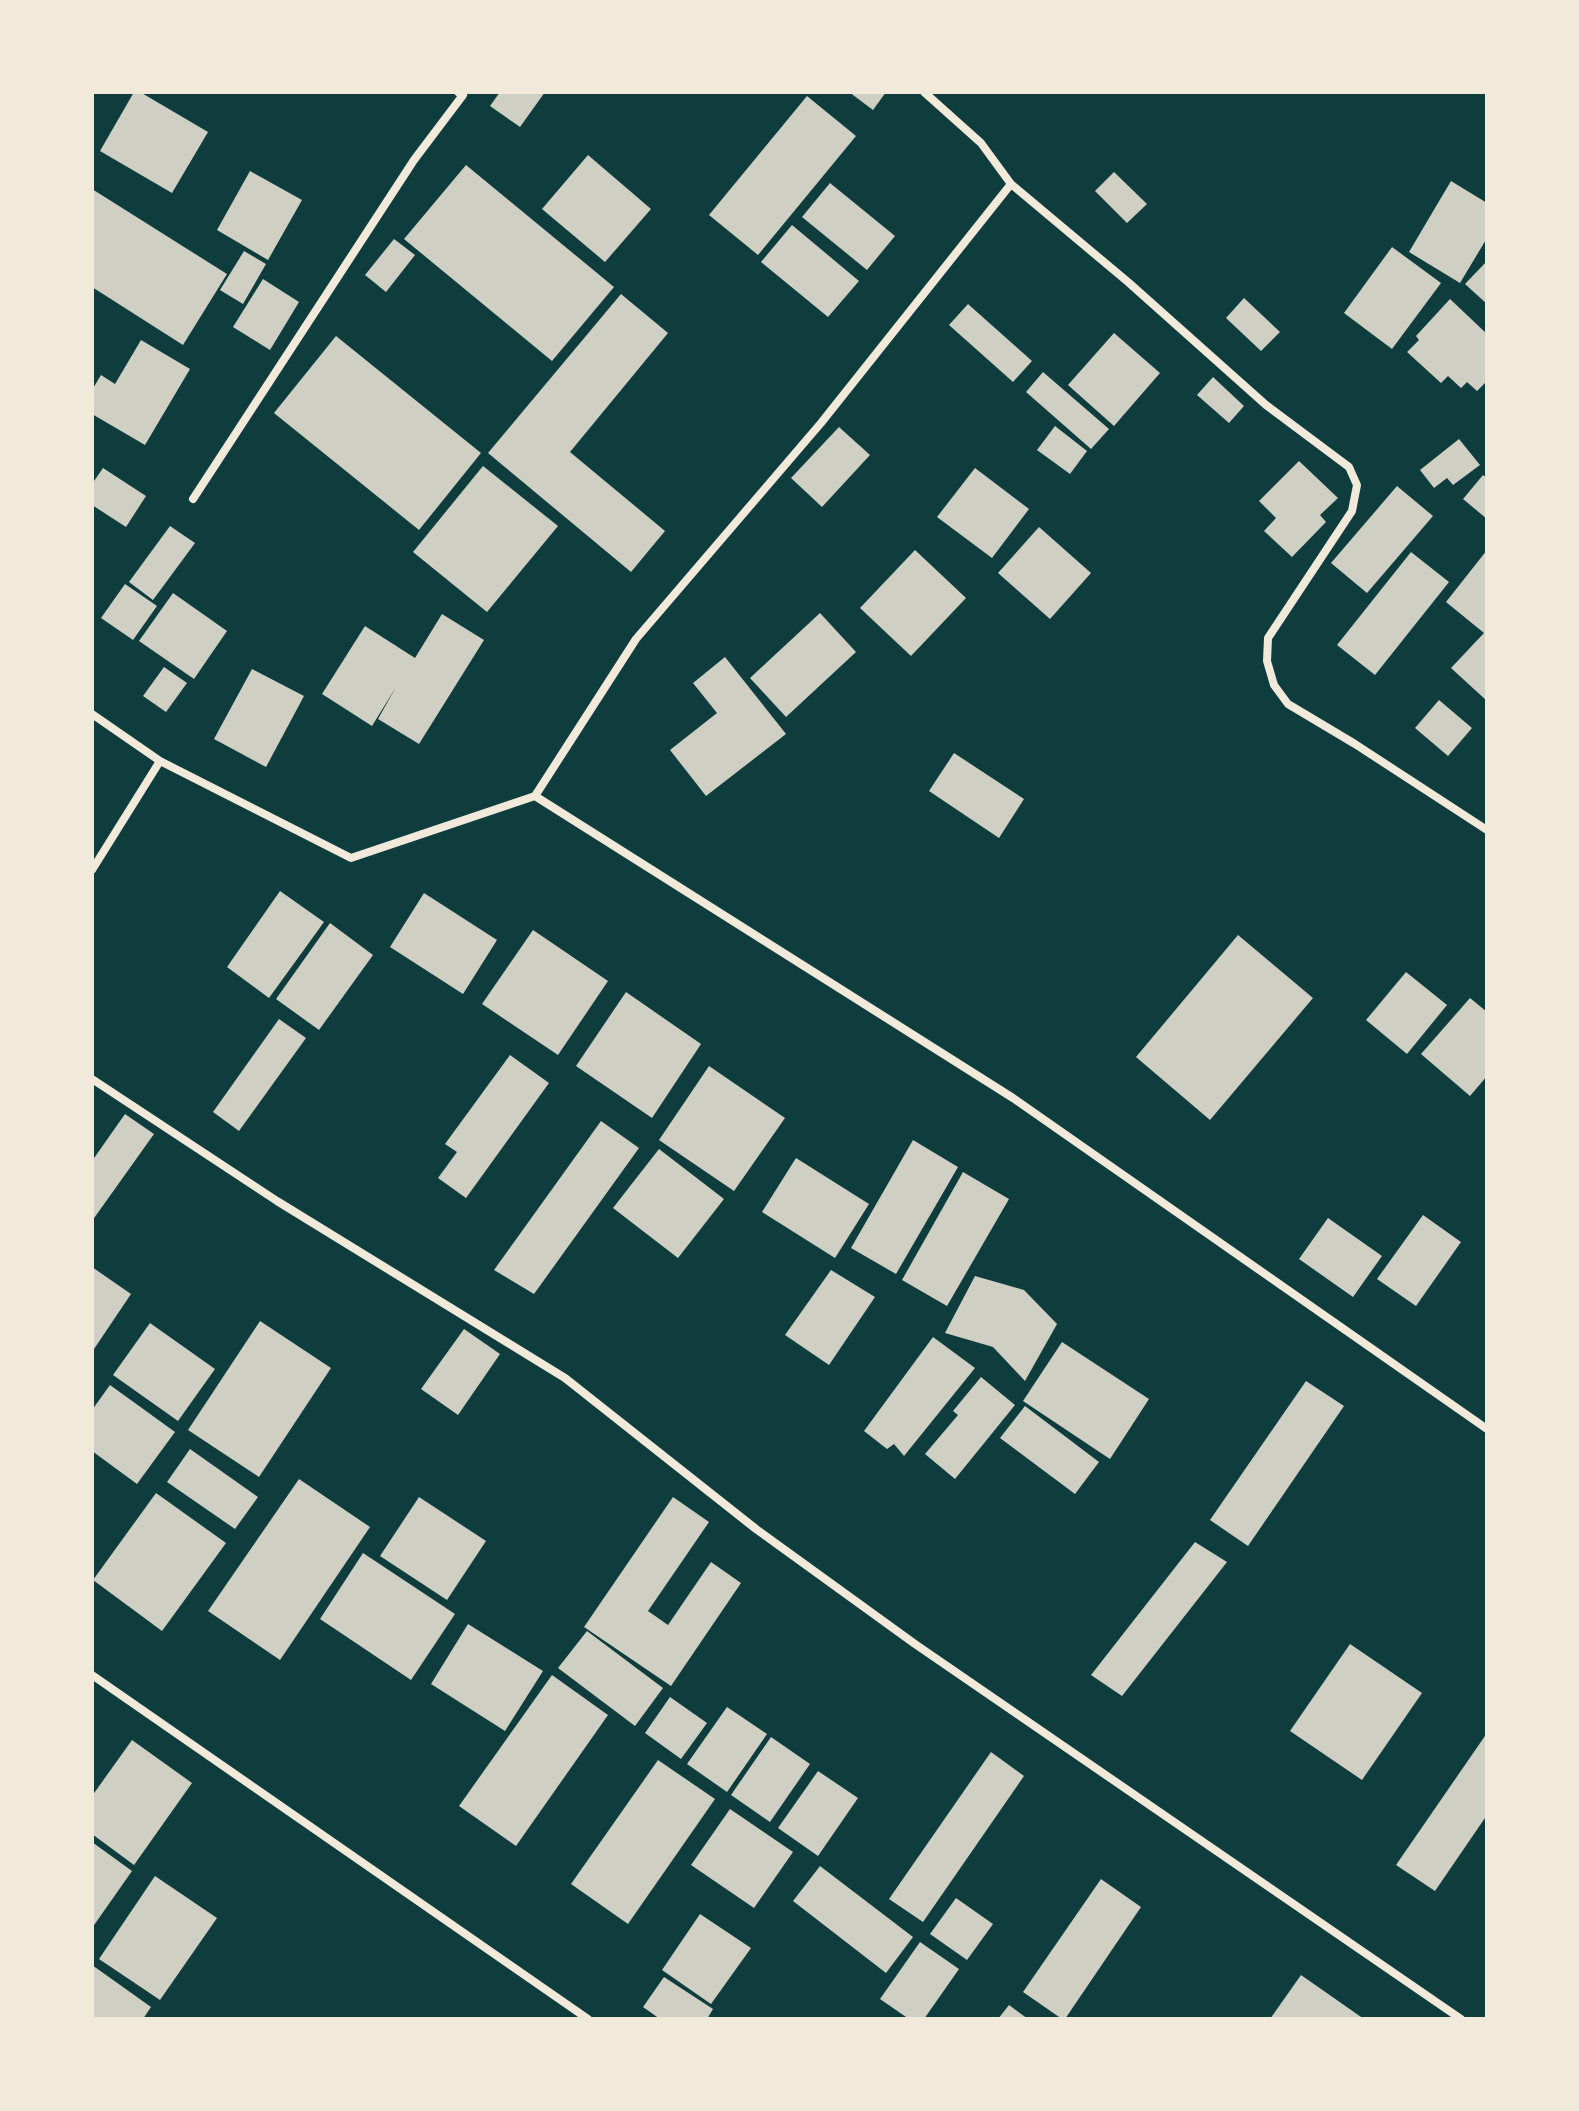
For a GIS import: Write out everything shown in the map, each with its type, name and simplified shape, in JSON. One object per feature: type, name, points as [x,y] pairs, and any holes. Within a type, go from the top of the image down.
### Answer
[{"type":"street","points":[[193,499],[414,160],[463,95],[458,92]]},
{"type":"street","points":[[924,92],[981,143],[1011,184],[1128,282],[1266,405],[1349,467],[1357,485],[1352,511],[1268,638],[1267,661],[1274,685],[1288,704],[1487,830]]},
{"type":"street","points":[[92,714],[160,761],[351,858],[535,796],[636,639],[821,423],[1011,184]]},
{"type":"street","points":[[92,870],[160,761]]},
{"type":"street","points":[[535,796],[1013,1098],[1487,1429]]},
{"type":"street","points":[[92,1079],[277,1201],[565,1378],[756,1529],[903,1636],[1461,2019]]},
{"type":"street","points":[[92,1675],[588,2019]]},
{"type":"building","points":[[134,92],[140,92],[208,132],[172,193],[100,151]]},
{"type":"building","points":[[500,92],[545,92],[520,127],[490,106]]},
{"type":"building","points":[[849,92],[886,92],[873,110]]},
{"type":"building","points":[[807,96],[856,136],[758,255],[709,215]]},
{"type":"building","points":[[588,155],[651,209],[605,262],[542,209]]},
{"type":"building","points":[[466,165],[614,287],[552,361],[404,239]]},
{"type":"building","points":[[250,171],[302,200],[268,260],[217,230]]},
{"type":"building","points":[[1114,172],[1147,204],[1127,223],[1095,191]]},
{"type":"building","points":[[1451,181],[1487,203],[1487,238],[1460,283],[1409,252]]},
{"type":"building","points":[[830,183],[895,236],[867,270],[802,217]]},
{"type":"building","points":[[92,189],[227,274],[183,345],[92,287]]},
{"type":"building","points":[[792,225],[859,281],[828,317],[761,262]]},
{"type":"building","points":[[394,239],[415,255],[386,292],[365,275]]},
{"type":"building","points":[[1392,247],[1441,283],[1392,349],[1344,313]]},
{"type":"building","points":[[244,251],[266,264],[243,304],[220,290]]},
{"type":"building","points":[[1487,261],[1487,304],[1465,284]]},
{"type":"building","points":[[263,279],[299,302],[270,350],[233,327]]},
{"type":"building","points":[[621,294],[668,333],[570,452],[665,531],[631,572],[488,453]]},
{"type":"building","points":[[1244,298],[1280,332],[1261,351],[1226,318]]},
{"type":"building","points":[[1450,299],[1487,334],[1487,381],[1477,391],[1467,382],[1461,388],[1448,376],[1441,383],[1407,352],[1419,340],[1416,336]]},
{"type":"building","points":[[968,304],[1032,361],[1013,382],[949,325]]},
{"type":"building","points":[[1114,333],[1160,373],[1114,426],[1068,385]]},
{"type":"building","points":[[336,336],[481,453],[419,530],[274,413]]},
{"type":"building","points":[[141,340],[190,369],[145,445],[92,414],[92,390],[101,375],[115,384]]},
{"type":"building","points":[[1043,372],[1109,429],[1091,449],[1026,392]]},
{"type":"building","points":[[1213,377],[1244,406],[1229,423],[1197,395]]},
{"type":"building","points":[[1055,426],[1087,451],[1070,474],[1037,450]]},
{"type":"building","points":[[839,427],[870,455],[822,507],[791,478]]},
{"type":"building","points":[[1459,439],[1480,465],[1453,485],[1447,478],[1434,488],[1420,470]]},
{"type":"building","points":[[1299,461],[1338,498],[1320,515],[1326,522],[1292,557],[1264,531],[1276,518],[1259,501]]},
{"type":"building","points":[[483,466],[558,526],[487,612],[413,552]]},
{"type":"building","points":[[103,468],[146,496],[126,527],[92,505],[92,484]]},
{"type":"building","points":[[975,468],[1029,509],[992,558],[937,517]]},
{"type":"building","points":[[1483,475],[1487,478],[1487,519],[1463,499]]},
{"type":"building","points":[[1397,486],[1433,516],[1367,593],[1331,563]]},
{"type":"building","points":[[170,526],[195,543],[153,600],[129,582]]},
{"type":"building","points":[[1039,527],[1091,573],[1050,619],[998,573]]},
{"type":"building","points":[[915,550],[966,598],[911,656],[860,608]]},
{"type":"building","points":[[1487,550],[1487,701],[1451,668],[1484,633],[1446,602]]},
{"type":"building","points":[[1411,552],[1449,582],[1375,675],[1337,645]]},
{"type":"building","points":[[125,584],[157,606],[133,640],[101,618]]},
{"type":"building","points":[[173,593],[227,631],[194,679],[139,641]]},
{"type":"building","points":[[820,613],[856,652],[786,717],[750,678]]},
{"type":"building","points":[[442,614],[484,640],[419,744],[378,719],[396,687],[372,726],[322,694],[365,626],[415,658]]},
{"type":"building","points":[[725,657],[786,734],[706,796],[670,750],[717,713],[693,683]]},
{"type":"building","points":[[164,667],[187,683],[166,712],[143,696]]},
{"type":"building","points":[[252,669],[304,696],[266,767],[214,739]]},
{"type":"building","points":[[1439,700],[1472,728],[1448,756],[1415,728]]},
{"type":"building","points":[[954,753],[1024,799],[999,838],[929,791]]},
{"type":"building","points":[[280,891],[324,922],[269,998],[227,967]]},
{"type":"building","points":[[424,893],[497,940],[463,994],[390,947]]},
{"type":"building","points":[[330,923],[373,955],[319,1030],[276,999]]},
{"type":"building","points":[[533,930],[608,981],[558,1055],[482,1004]]},
{"type":"building","points":[[1238,935],[1313,998],[1210,1120],[1136,1057]]},
{"type":"building","points":[[1406,972],[1447,1005],[1407,1054],[1366,1020]]},
{"type":"building","points":[[626,992],[701,1044],[652,1118],[576,1066]]},
{"type":"building","points":[[1470,998],[1487,1012],[1487,1076],[1470,1096],[1421,1054]]},
{"type":"building","points":[[279,1019],[306,1038],[239,1131],[213,1112]]},
{"type":"building","points":[[510,1055],[549,1083],[466,1198],[438,1178],[457,1152],[445,1144]]},
{"type":"building","points":[[709,1066],[785,1118],[734,1191],[659,1140]]},
{"type":"building","points":[[125,1114],[154,1134],[92,1221],[92,1161]]},
{"type":"building","points":[[601,1121],[639,1148],[534,1294],[494,1270]]},
{"type":"building","points":[[913,1140],[958,1167],[896,1274],[851,1248]]},
{"type":"building","points":[[659,1149],[724,1199],[678,1258],[613,1208]]},
{"type":"building","points":[[796,1158],[869,1204],[835,1258],[762,1212]]},
{"type":"building","points":[[963,1172],[1009,1199],[947,1306],[902,1280]]},
{"type":"building","points":[[1423,1215],[1461,1242],[1416,1306],[1377,1279]]},
{"type":"building","points":[[1328,1218],[1382,1256],[1353,1297],[1299,1259]]},
{"type":"building","points":[[92,1267],[131,1294],[92,1352]]},
{"type":"building","points":[[831,1270],[875,1297],[829,1365],[785,1335]]},
{"type":"building","points":[[975,1276],[1024,1290],[1057,1324],[1025,1381],[993,1347],[945,1333]]},
{"type":"building","points":[[260,1321],[331,1368],[259,1477],[188,1430]]},
{"type":"building","points":[[150,1323],[215,1369],[178,1421],[113,1375]]},
{"type":"building","points":[[464,1329],[500,1354],[458,1415],[421,1389]]},
{"type":"building","points":[[933,1337],[975,1368],[904,1456],[894,1444],[887,1449],[864,1431]]},
{"type":"building","points":[[1062,1342],[1149,1399],[1110,1459],[1023,1401]]},
{"type":"building","points":[[981,1377],[1015,1405],[955,1479],[925,1454],[958,1415],[953,1411]]},
{"type":"building","points":[[1306,1381],[1344,1406],[1248,1546],[1210,1520]]},
{"type":"building","points":[[110,1385],[175,1432],[137,1484],[92,1451],[92,1410]]},
{"type":"building","points":[[1025,1406],[1099,1462],[1075,1494],[1000,1438]]},
{"type":"building","points":[[190,1449],[258,1497],[235,1529],[167,1482]]},
{"type":"building","points":[[299,1479],[370,1527],[280,1660],[208,1611]]},
{"type":"building","points":[[156,1493],[226,1543],[162,1631],[93,1580]]},
{"type":"building","points":[[419,1497],[486,1541],[447,1600],[380,1556]]},
{"type":"building","points":[[673,1497],[709,1522],[648,1611],[668,1625],[711,1562],[741,1583],[671,1686],[584,1627]]},
{"type":"building","points":[[1195,1542],[1227,1562],[1122,1696],[1091,1675]]},
{"type":"building","points":[[363,1553],[455,1614],[411,1680],[320,1619]]},
{"type":"building","points":[[468,1624],[543,1671],[505,1731],[431,1684]]},
{"type":"building","points":[[587,1631],[663,1688],[635,1726],[558,1668]]},
{"type":"building","points":[[1350,1644],[1422,1693],[1362,1780],[1290,1731]]},
{"type":"building","points":[[552,1675],[608,1715],[516,1846],[459,1806]]},
{"type":"building","points":[[670,1697],[707,1723],[681,1759],[645,1733]]},
{"type":"building","points":[[727,1707],[767,1734],[727,1792],[687,1764]]},
{"type":"building","points":[[1487,1733],[1487,1815],[1435,1891],[1396,1865]]},
{"type":"building","points":[[771,1737],[810,1764],[770,1822],[731,1795]]},
{"type":"building","points":[[132,1740],[192,1783],[134,1865],[92,1834],[92,1796]]},
{"type":"building","points":[[991,1752],[1024,1776],[923,1922],[889,1899]]},
{"type":"building","points":[[658,1760],[715,1799],[628,1924],[571,1884]]},
{"type":"building","points":[[818,1771],[858,1798],[818,1856],[778,1828]]},
{"type":"building","points":[[730,1809],[793,1852],[754,1908],[691,1865]]},
{"type":"building","points":[[92,1842],[132,1871],[92,1928]]},
{"type":"building","points":[[820,1866],[913,1937],[886,1973],[793,1901]]},
{"type":"building","points":[[155,1876],[217,1918],[160,2000],[99,1959]]},
{"type":"building","points":[[1101,1879],[1141,1907],[1065,2019],[1062,2019],[1023,1992]]},
{"type":"building","points":[[956,1898],[993,1924],[967,1960],[930,1934]]},
{"type":"building","points":[[700,1914],[751,1948],[711,2004],[662,1970]]},
{"type":"building","points":[[920,1942],[959,1969],[924,2019],[909,2019],[880,1999]]},
{"type":"building","points":[[92,1965],[151,2007],[143,2019],[92,2017]]},
{"type":"building","points":[[1301,1975],[1364,2019],[1270,2019]]},
{"type":"building","points":[[664,1977],[713,2009],[707,2019],[660,2019],[643,2007]]},
{"type":"building","points":[[1009,2005],[1028,2019],[998,2019]]}]
